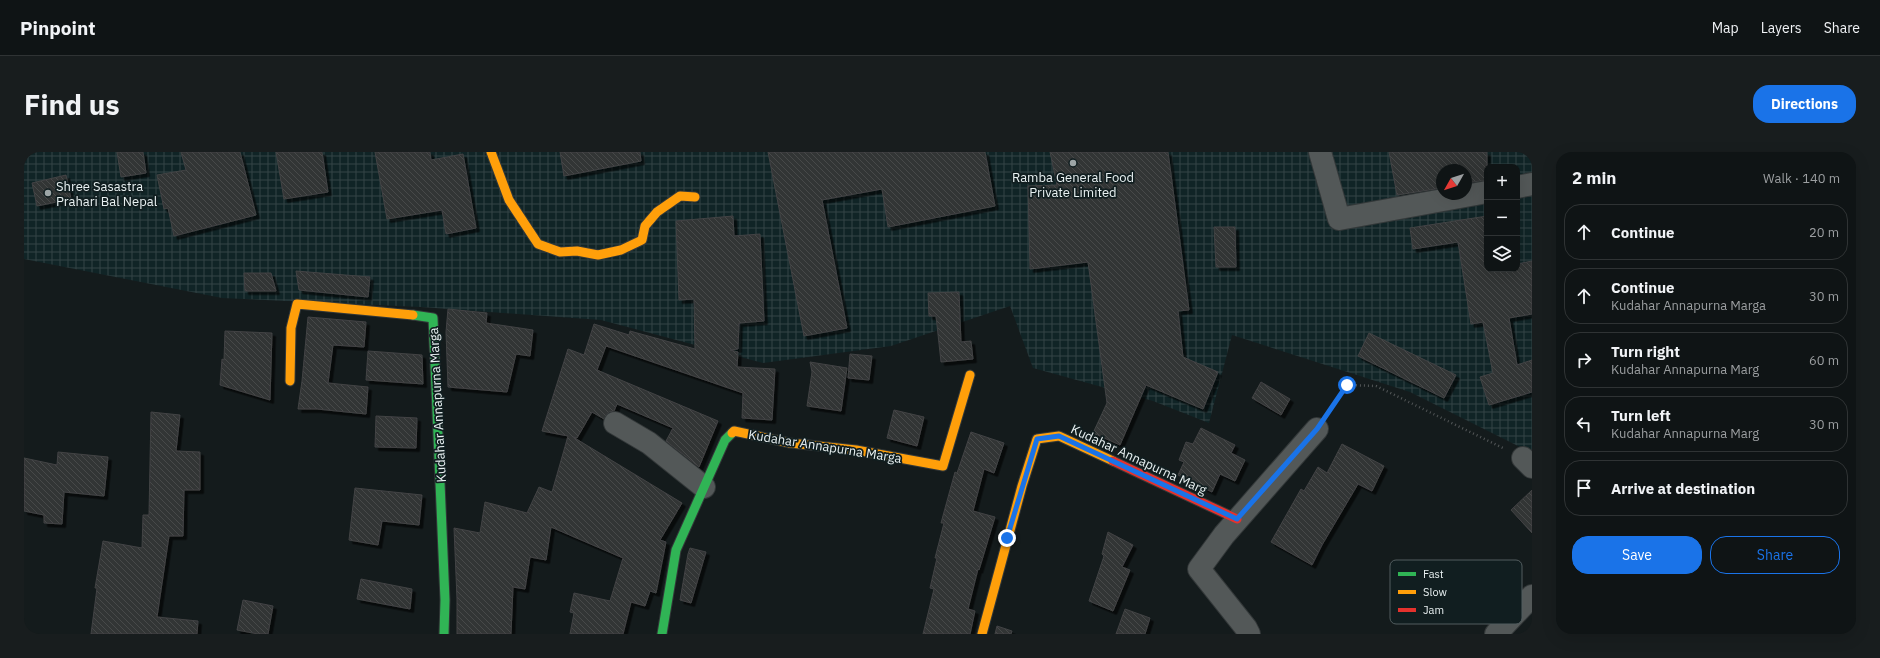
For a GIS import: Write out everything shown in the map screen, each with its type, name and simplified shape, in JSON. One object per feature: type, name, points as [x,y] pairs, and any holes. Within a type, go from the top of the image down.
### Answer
[{"type":"street","points":[[491,152],[509,200],[538,244],[560,252],[577,251],[598,255],[621,250],[642,240],[645,226],[657,212],[680,196],[696,196]]},
{"type":"street","points":[[1320,152],[1339,219],[1484,193]]},
{"type":"street","points":[[1520,186],[1532,184]]},
{"type":"street","name":"Kudahar Annapurna Marga","points":[[290,381],[291,328],[297,304],[398,312],[433,318],[445,600],[444,634]]},
{"type":"street","name":"Kudahar Annapurna Marga","points":[[662,634],[676,550],[725,440],[734,431],[790,443],[856,450],[942,466],[970,375]]},
{"type":"street","points":[[615,422],[649,443],[704,487]]},
{"type":"street","points":[[1249,634],[1246,628],[1199,569],[1237,519],[1317,429]]},
{"type":"street","name":"Kudahar Annapurna Marg","points":[[982,634],[1020,494],[1037,439],[1059,436],[1237,519]]},
{"type":"street","points":[[1522,607],[1532,596]]},
{"type":"street","points":[[1496,634],[1505,624]]},
{"type":"path","points":[[1317,429],[1347,385],[1376,386],[1477,434],[1528,463]]},
{"type":"shaded area","points":[[24,152],[1532,152],[1532,453],[1410,392],[1232,335],[1209,423],[1153,401],[1033,368],[1010,306],[891,346],[763,363],[601,320],[421,307],[222,298],[24,259]]},
{"type":"building","points":[[117,152],[143,152],[146,173],[121,177]]},
{"type":"building","points":[[181,152],[240,152],[256,215],[174,236],[168,208],[164,209],[157,175],[186,170]]},
{"type":"building","points":[[276,152],[322,152],[328,192],[284,199]]},
{"type":"building","points":[[375,152],[430,152],[431,160],[463,154],[476,228],[446,234],[442,210],[387,219]]},
{"type":"building","points":[[560,152],[640,152],[641,161],[564,176]]},
{"type":"building","points":[[768,152],[985,152],[995,206],[888,227],[882,189],[822,200],[847,328],[804,336]]},
{"type":"building","points":[[1050,152],[1168,152],[1189,310],[1178,311],[1183,357],[1218,372],[1203,409],[1146,385],[1120,445],[1093,433],[1107,403],[1088,262],[1030,269],[1028,186],[1057,185]]},
{"type":"building","points":[[1389,152],[1487,152],[1487,164],[1484,164],[1484,180],[1472,182],[1472,164],[1436,164],[1436,189],[1397,195]]},
{"type":"building","points":[[66,175],[71,199],[37,206],[32,183]]},
{"type":"building","points":[[733,216],[734,236],[760,234],[764,321],[739,323],[738,349],[730,350],[738,352],[737,367],[775,369],[772,420],[742,418],[743,393],[606,346],[597,370],[718,421],[699,467],[666,441],[673,428],[617,404],[614,411],[609,412],[604,419],[592,412],[577,438],[573,437],[682,503],[660,540],[666,542],[656,593],[650,591],[645,606],[631,602],[623,634],[570,634],[574,613],[570,612],[574,593],[610,601],[623,558],[551,527],[546,560],[530,557],[525,589],[513,587],[511,634],[457,634],[454,528],[480,533],[485,502],[527,513],[539,487],[552,492],[568,436],[542,431],[568,349],[584,355],[594,324],[629,335],[630,331],[695,349],[694,299],[679,300],[676,221]]},
{"type":"building","points":[[1484,216],[1484,272],[1520,272],[1520,263],[1532,261],[1532,314],[1509,318],[1517,365],[1532,360],[1532,392],[1489,405],[1480,377],[1493,373],[1483,322],[1471,324],[1458,242],[1413,249],[1410,228]]},
{"type":"building","points":[[1214,227],[1235,227],[1236,267],[1216,267]]},
{"type":"building","points":[[296,271],[370,277],[368,297],[299,290]]},
{"type":"building","points":[[244,273],[271,273],[276,291],[245,291]]},
{"type":"building","points":[[959,292],[961,342],[971,341],[973,359],[941,362],[936,316],[929,316],[928,293]]},
{"type":"building","points":[[448,309],[487,313],[486,323],[533,330],[530,356],[516,354],[507,392],[448,387],[446,332]]},
{"type":"building","points":[[308,317],[366,322],[364,347],[333,345],[328,383],[368,387],[366,414],[317,409],[298,409]]},
{"type":"building","points":[[225,331],[272,333],[270,400],[220,385],[222,359],[224,360]]},
{"type":"building","points":[[1369,333],[1456,375],[1444,398],[1358,356]]},
{"type":"building","points":[[368,351],[422,355],[423,384],[366,380]]},
{"type":"building","points":[[850,354],[872,356],[869,380],[848,378]]},
{"type":"building","points":[[810,362],[847,368],[841,411],[807,406],[812,372]]},
{"type":"building","points":[[1261,382],[1290,399],[1281,415],[1252,398]]},
{"type":"building","points":[[894,410],[924,417],[917,446],[887,438]]},
{"type":"building","points":[[151,412],[180,415],[176,451],[200,452],[200,490],[184,490],[183,536],[169,536],[157,617],[198,621],[197,634],[91,634],[97,588],[95,588],[103,541],[142,548],[143,515],[149,515]]},
{"type":"building","points":[[376,416],[417,418],[416,448],[375,447]]},
{"type":"building","points":[[1201,428],[1235,445],[1231,453],[1245,460],[1235,481],[1220,474],[1212,492],[1178,475],[1184,462],[1179,460],[1186,442],[1193,444]]},
{"type":"building","points":[[971,432],[1004,443],[994,473],[984,469],[973,511],[995,517],[979,570],[978,569],[968,609],[975,611],[970,634],[923,634],[934,589],[930,588],[937,558],[935,558],[944,523],[941,523],[955,472],[957,473]]},
{"type":"building","points":[[1342,444],[1384,466],[1372,491],[1358,484],[1312,565],[1271,542],[1301,489],[1304,491],[1318,467],[1327,473]]},
{"type":"building","points":[[58,452],[108,457],[104,496],[64,492],[62,524],[44,523],[44,515],[24,511],[24,458],[57,465]]},
{"type":"building","points":[[355,488],[422,495],[419,525],[382,521],[378,545],[349,540]]},
{"type":"building","points":[[1532,490],[1532,533],[1511,510]]},
{"type":"building","points":[[1108,532],[1133,545],[1122,567],[1130,570],[1113,611],[1089,601],[1104,556],[1102,554]]},
{"type":"building","points":[[690,548],[706,552],[691,603],[680,600]]},
{"type":"building","points":[[361,579],[412,589],[410,609],[357,599]]},
{"type":"building","points":[[243,600],[273,606],[268,634],[258,634],[237,630]]},
{"type":"building","points":[[1125,609],[1150,618],[1145,634],[1116,634]]},
{"type":"building","points":[[997,626],[1012,631],[1011,634],[995,634]]},
{"type":"traffic: fast","points":[[413,315],[433,318],[445,600],[444,634]]},
{"type":"traffic: fast","points":[[662,634],[676,550],[725,440],[732,433]]},
{"type":"traffic: slow","points":[[491,152],[509,200],[538,244],[560,252],[577,251],[598,255],[621,250],[642,240],[645,226],[657,212],[680,196],[695,197]]},
{"type":"traffic: slow","points":[[290,381],[291,328],[297,304],[413,315]]},
{"type":"traffic: slow","points":[[732,433],[734,431],[790,443],[856,450],[943,466],[970,375]]},
{"type":"traffic: slow","points":[[982,634],[1022,486],[1037,439],[1059,436],[1113,461]]},
{"type":"traffic: jam","points":[[1113,461],[1237,519]]},
{"type":"place","name":"Ramba General Food Private Limited","points":[[1073,163]]},
{"type":"place","name":"Shree Sasastra Prahari Bal Nepal","points":[[48,193]]},
{"type":"route","points":[[1007,538],[1037,439],[1059,436],[1237,519],[1317,429],[1347,385]]}]
